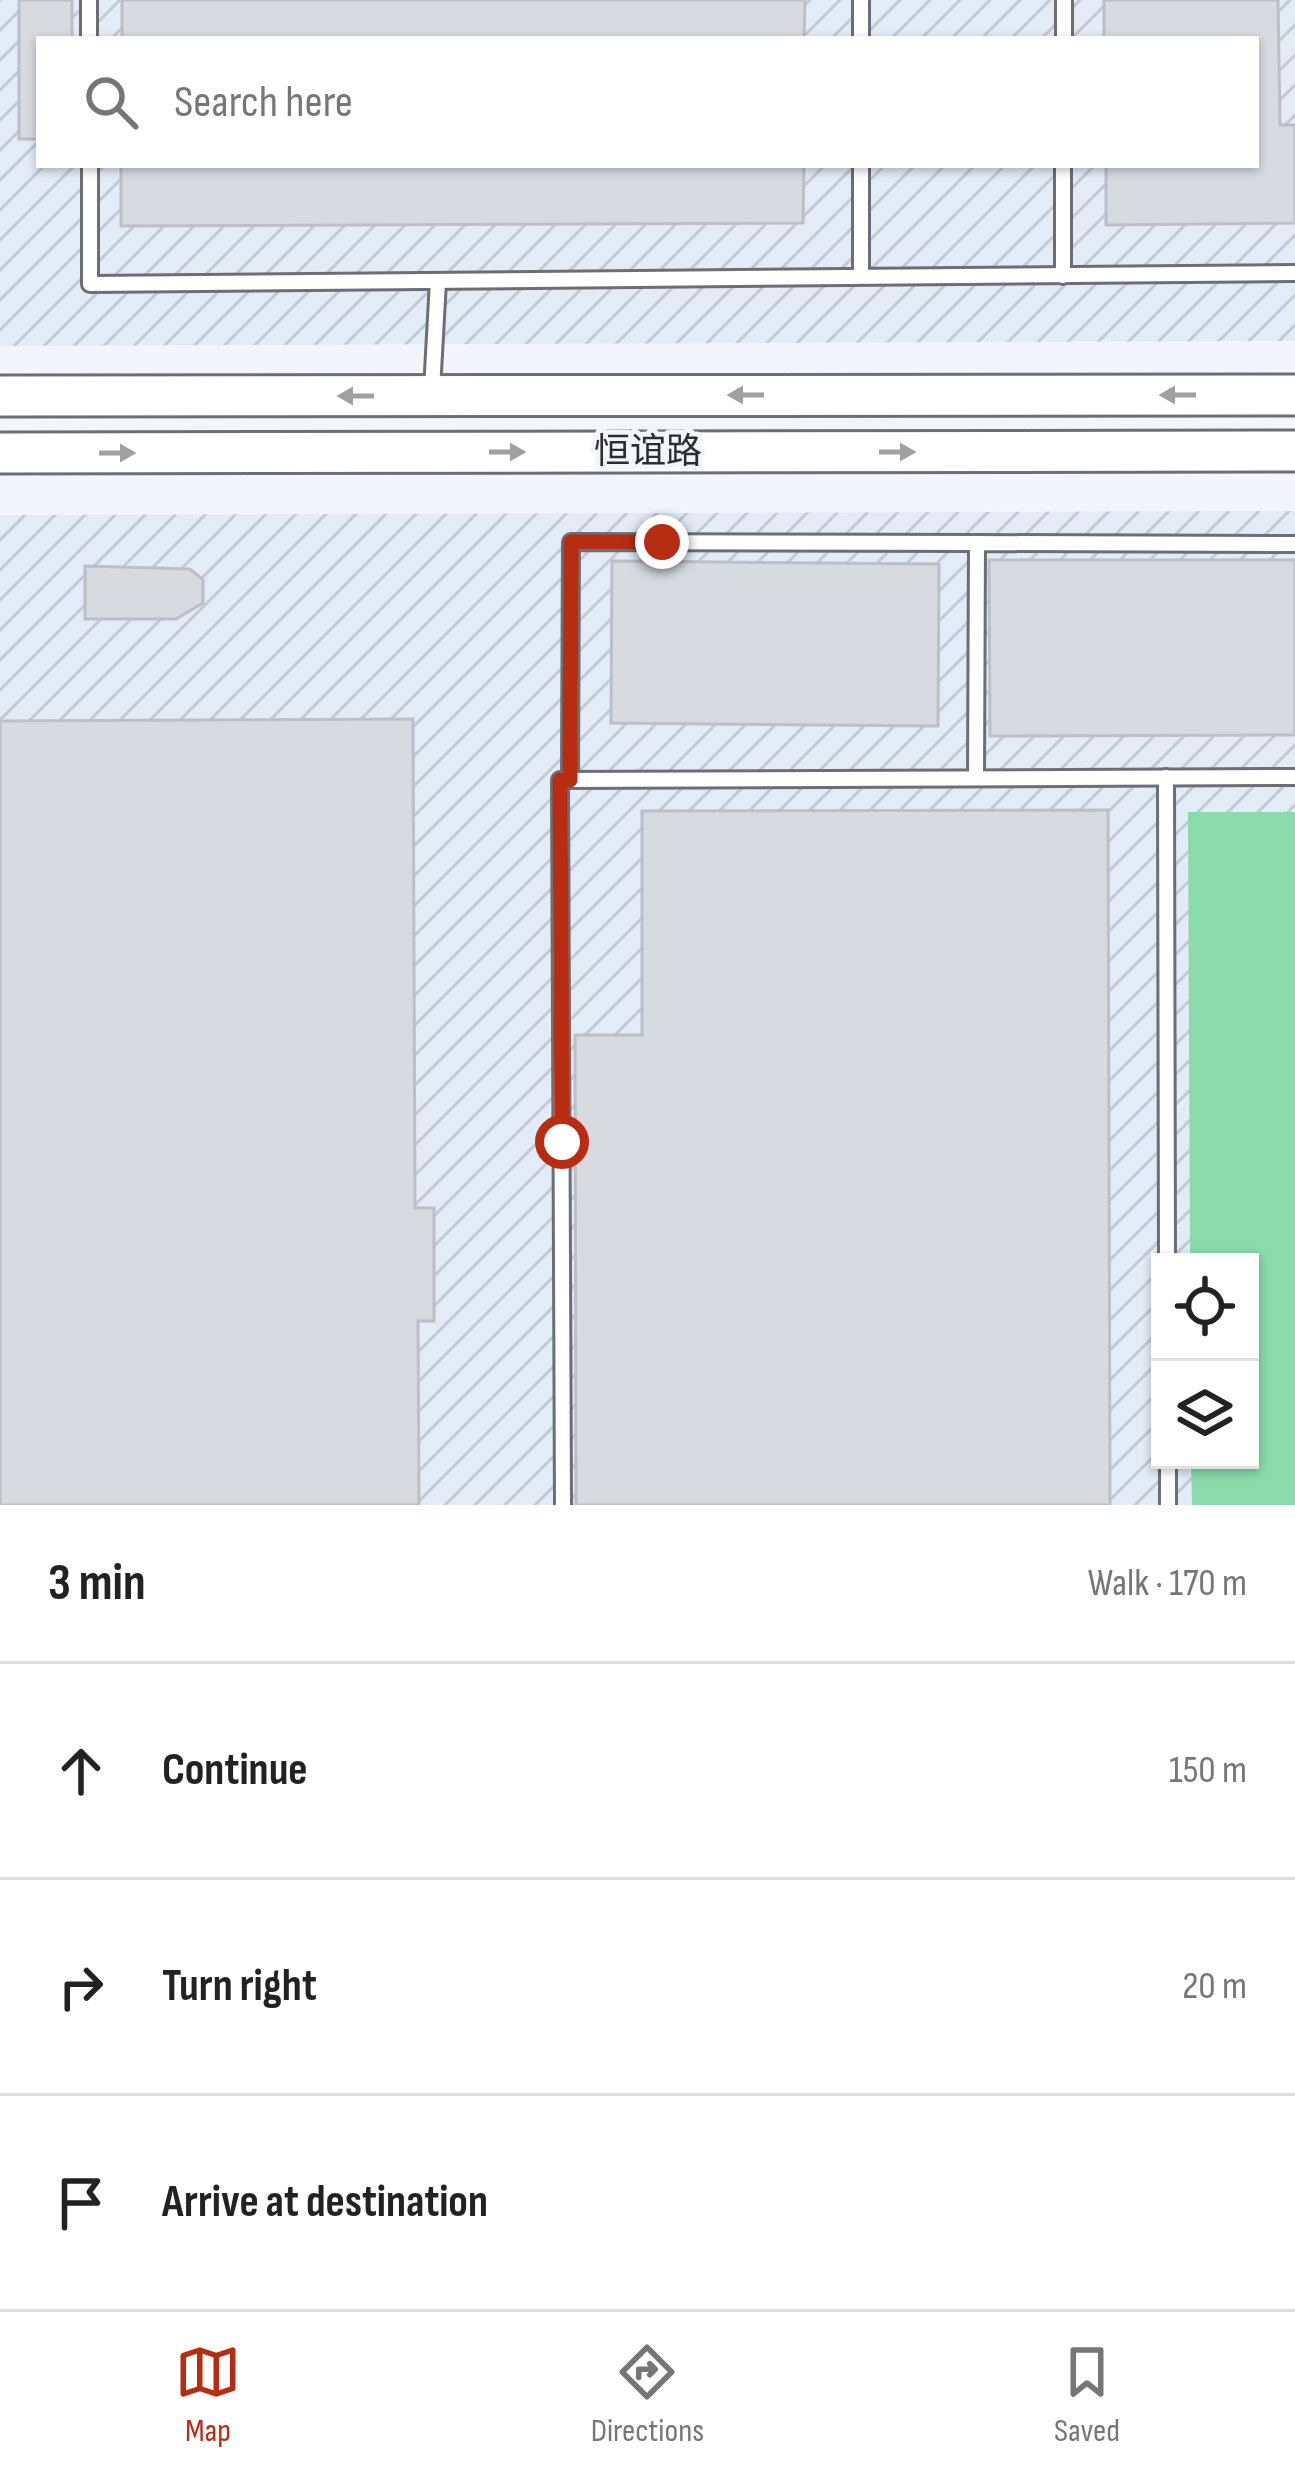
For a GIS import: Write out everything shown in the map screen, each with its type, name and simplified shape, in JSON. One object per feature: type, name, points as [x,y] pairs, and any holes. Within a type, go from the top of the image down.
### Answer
[{"type":"main road","name":"恒谊路","points":[[0,396],[1295,395]]},
{"type":"main road","name":"恒谊路","points":[[0,453],[1295,451]]},
{"type":"lane","points":[[89,0],[89,36]]},
{"type":"lane","points":[[861,0],[861,36]]},
{"type":"lane","points":[[1064,0],[1064,36]]},
{"type":"lane","points":[[90,168],[90,284],[1295,272]]},
{"type":"lane","points":[[861,168],[861,274]]},
{"type":"lane","points":[[1063,276],[1064,168]]},
{"type":"lane","points":[[432,395],[438,281]]},
{"type":"lane","points":[[570,780],[571,542],[1295,544]]},
{"type":"lane","points":[[976,778],[977,543]]},
{"type":"lane","points":[[1166,777],[1167,1253]]},
{"type":"lane","points":[[563,1505],[560,780],[1295,777]]},
{"type":"lane","points":[[1168,1469],[1168,1505]]},
{"type":"shaded area","points":[[0,0],[1295,0],[1295,341],[0,346]]},
{"type":"shaded area","points":[[1295,511],[1295,1505],[0,1505],[0,515]]},
{"type":"green space","points":[[1188,812],[1295,812],[1295,1505],[1192,1505],[1191,1469],[1259,1469],[1259,1253],[1190,1253]]},
{"type":"building","points":[[19,0],[72,0],[72,36],[36,36],[36,139],[19,139]]},
{"type":"building","points":[[122,0],[805,0],[804,36],[122,36]]},
{"type":"building","points":[[1104,0],[1278,0],[1280,125],[1295,125],[1295,223],[1106,225],[1106,168],[1259,168],[1259,36],[1104,36]]},
{"type":"building","points":[[121,168],[804,168],[803,223],[121,226]]},
{"type":"building","points":[[989,560],[1295,560],[1295,735],[990,736]]},
{"type":"building","points":[[612,561],[939,564],[938,726],[611,723]]},
{"type":"building","points":[[85,566],[190,569],[203,580],[203,603],[176,619],[85,619]]},
{"type":"building","points":[[413,719],[415,1208],[434,1208],[434,1321],[418,1321],[419,1505],[0,1505],[0,721]]},
{"type":"building","points":[[1108,810],[1110,1505],[576,1505],[575,1035],[642,1035],[642,811]]},
{"type":"route","points":[[562,1142],[560,780],[570,780],[571,542],[662,542]]}]
